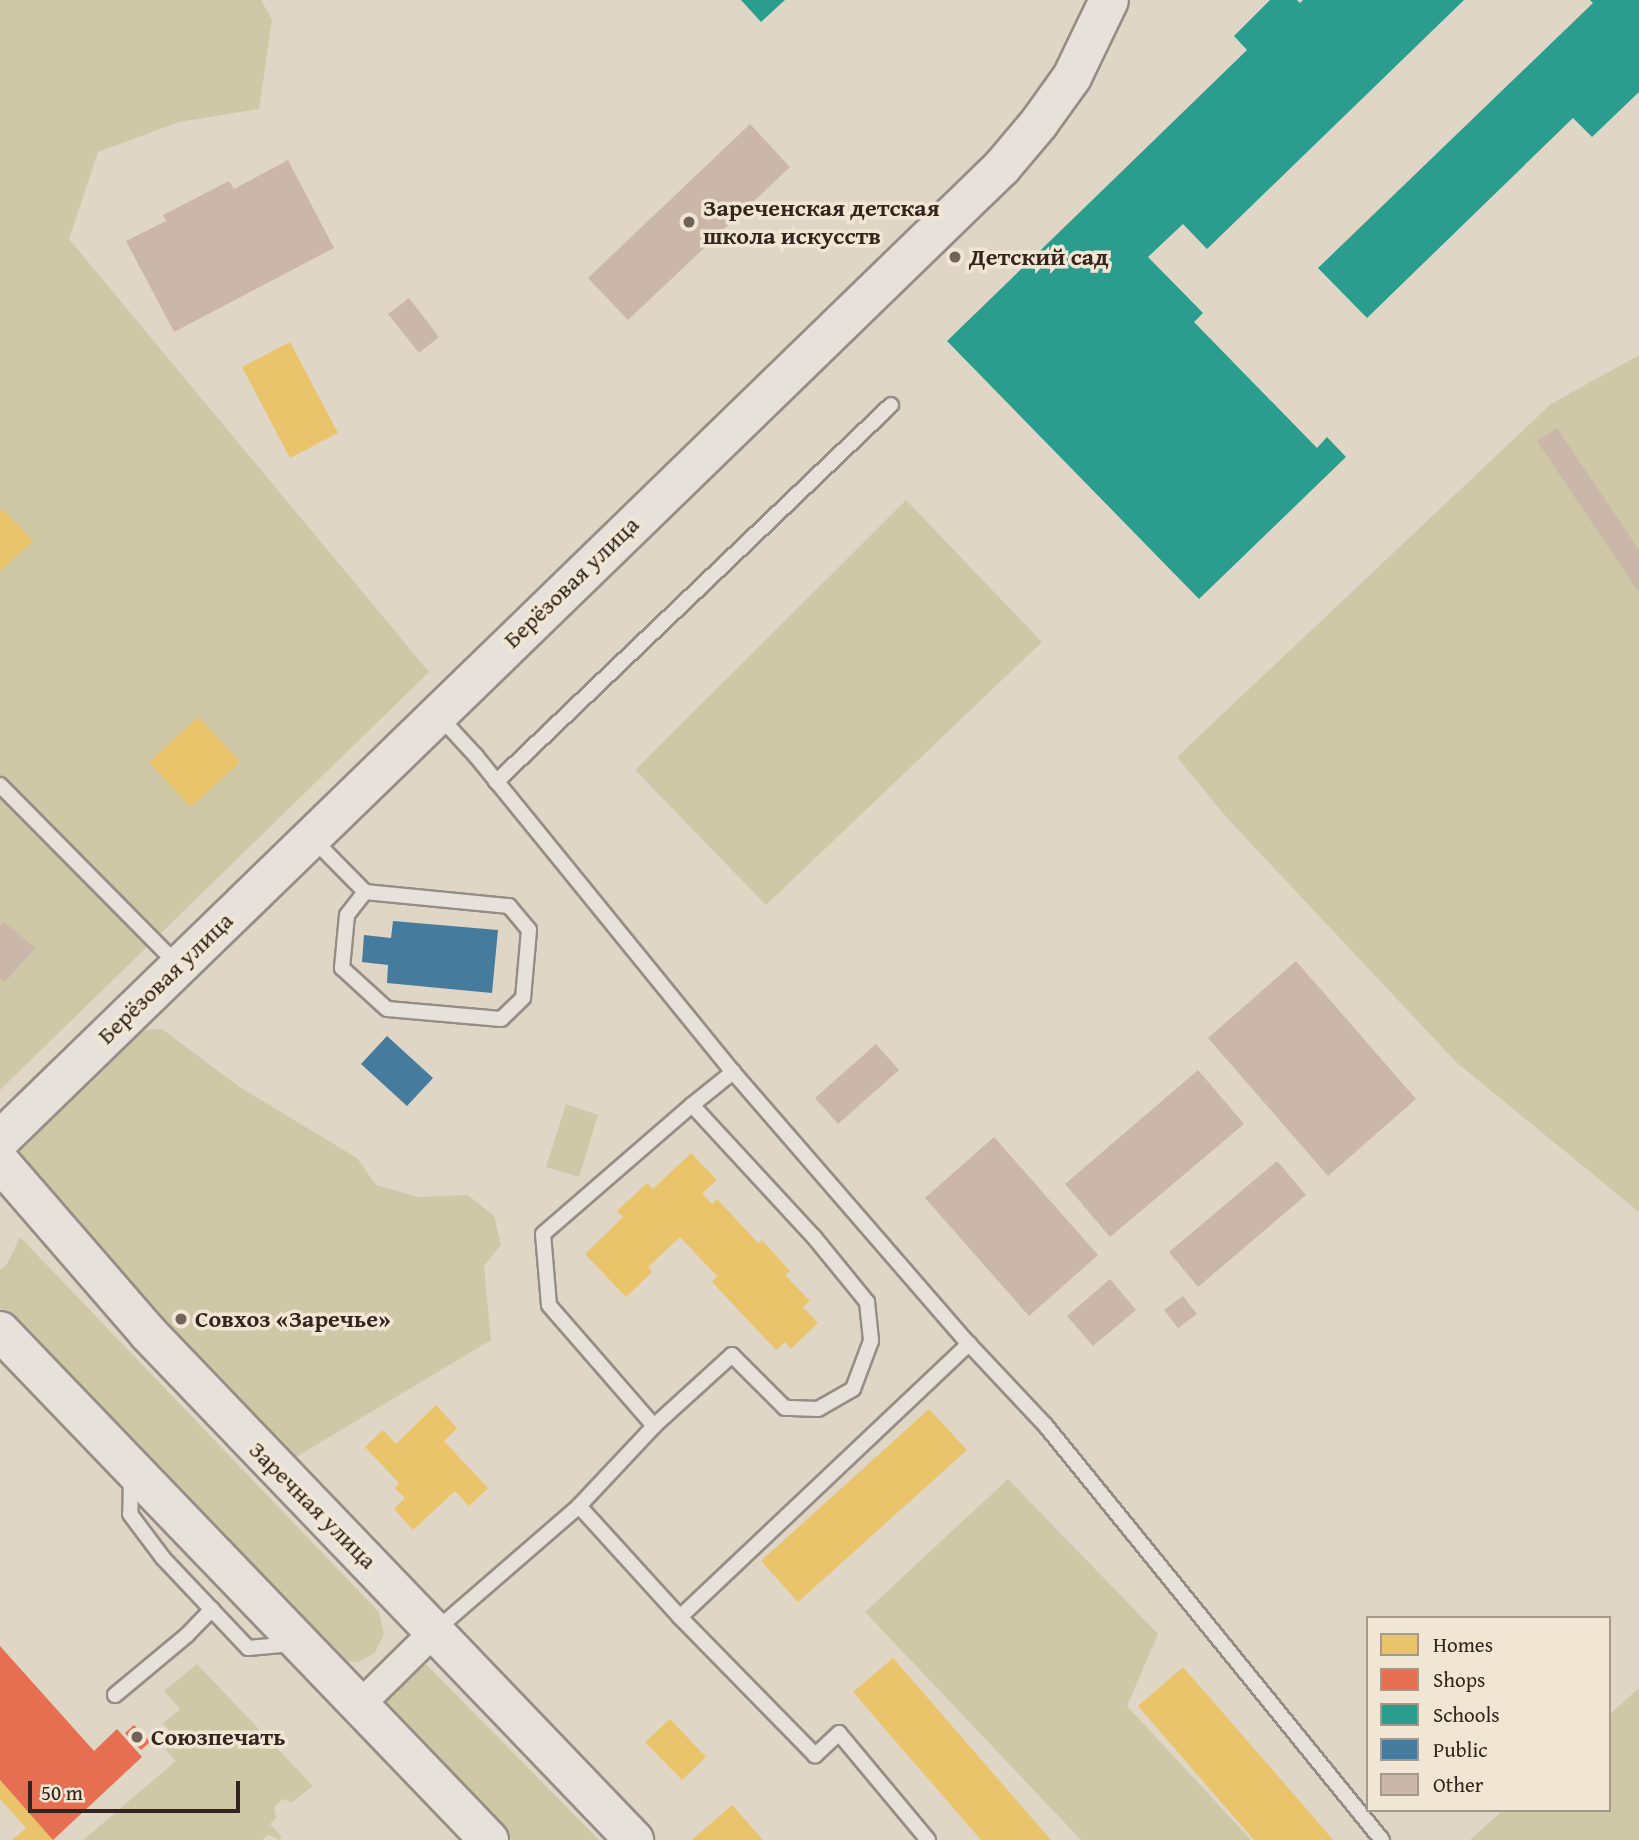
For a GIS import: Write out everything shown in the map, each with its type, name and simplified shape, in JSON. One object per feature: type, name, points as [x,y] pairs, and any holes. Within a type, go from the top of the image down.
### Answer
[{"type":"street","name":"Берёзовая улица","points":[[0,1140],[1002,167],[1039,123],[1072,77],[1109,0]]},
{"type":"street","name":"Заречная улица","points":[[0,1162],[147,1332],[267,1460],[436,1630],[634,1840]]},
{"type":"street","points":[[0,1331],[489,1840]]},
{"type":"street","points":[[359,1706],[436,1630]]},
{"type":"lane","points":[[496,782],[891,405]]},
{"type":"lane","points":[[437,714],[496,782],[733,1072],[969,1344],[1046,1426],[1382,1840]]},
{"type":"lane","points":[[0,785],[179,966]]},
{"type":"lane","points":[[311,837],[365,892],[509,906],[529,930],[523,998],[501,1020],[387,1009],[342,968],[347,915],[365,892]]},
{"type":"lane","points":[[654,1426],[549,1305],[543,1234],[733,1072]]},
{"type":"lane","points":[[436,1630],[579,1506],[654,1426],[732,1355],[785,1408],[818,1409],[853,1389],[871,1340],[867,1302],[814,1237],[692,1105]]},
{"type":"lane","points":[[680,1617],[969,1344]]},
{"type":"lane","points":[[131,1468],[130,1514],[163,1558],[248,1648],[298,1644]]},
{"type":"lane","points":[[579,1506],[680,1617],[815,1755],[839,1733],[928,1840]]},
{"type":"lane","points":[[115,1695],[187,1635],[212,1609]]},
{"type":"shaded area","points":[[0,0],[261,0],[272,20],[259,109],[179,122],[98,152],[69,239],[429,672],[0,1090]]},
{"type":"shaded area","points":[[1639,355],[1639,1212],[1456,1062],[1227,818],[1177,757],[1551,404]]},
{"type":"shaded area","points":[[906,500],[1042,642],[766,905],[635,770]]},
{"type":"shaded area","points":[[162,1029],[238,1086],[357,1158],[376,1185],[418,1197],[468,1195],[494,1216],[501,1245],[484,1266],[491,1340],[291,1460],[3,1162],[142,1030]]},
{"type":"shaded area","points":[[566,1104],[598,1115],[579,1177],[546,1167]]},
{"type":"shaded area","points":[[20,1237],[379,1612],[384,1634],[375,1653],[358,1662],[342,1661],[0,1308],[0,1270],[7,1264]]},
{"type":"shaded area","points":[[1008,1479],[1158,1634],[1127,1706],[1251,1840],[1081,1840],[865,1612]]},
{"type":"shaded area","points":[[422,1660],[599,1840],[512,1840],[377,1705]]},
{"type":"shaded area","points":[[197,1664],[313,1786],[292,1802],[283,1799],[274,1807],[276,1818],[270,1824],[282,1837],[279,1840],[269,1835],[262,1840],[83,1840],[176,1761],[165,1750],[176,1739],[163,1723],[180,1709],[164,1691]]},
{"type":"shaded area","points":[[1639,1688],[1639,1840],[1470,1840],[1501,1812],[1611,1812],[1611,1713]]},
{"type":"building: Homes","points":[[290,342],[338,433],[290,458],[242,367]]},
{"type":"building: Homes","points":[[3,509],[33,541],[0,571],[0,512]]},
{"type":"building: Homes","points":[[198,717],[240,762],[191,807],[149,762]]},
{"type":"building: Homes","points":[[691,1153],[717,1180],[702,1193],[712,1204],[717,1199],[758,1243],[762,1240],[790,1271],[785,1275],[810,1301],[803,1307],[818,1323],[791,1349],[785,1342],[776,1350],[712,1282],[717,1276],[680,1237],[648,1267],[652,1272],[626,1297],[585,1254],[623,1217],[617,1211],[647,1183],[653,1189]]},
{"type":"building: Homes","points":[[436,1405],[457,1428],[444,1441],[488,1488],[469,1506],[455,1491],[413,1530],[394,1509],[405,1498],[395,1488],[399,1483],[365,1447],[383,1430],[396,1444]]},
{"type":"building: Homes","points":[[929,1409],[967,1450],[798,1602],[761,1561]]},
{"type":"building: Homes","points":[[893,1658],[1051,1840],[981,1840],[853,1692]]},
{"type":"building: Homes","points":[[1183,1667],[1333,1840],[1254,1840],[1138,1706]]},
{"type":"building: Homes","points":[[670,1719],[706,1757],[682,1780],[645,1742]]},
{"type":"building: Homes","points":[[0,1780],[54,1840],[12,1840],[26,1828],[0,1799]]},
{"type":"building: Homes","points":[[732,1805],[763,1840],[692,1840]]},
{"type":"building: Shops","points":[[0,1646],[94,1751],[117,1729],[142,1757],[53,1840],[0,1780]]},
{"type":"building: Shops","name":"Союзпечать","points":[[134,1725],[150,1742],[141,1750],[125,1733]]},
{"type":"building: Schools","points":[[741,0],[785,0],[761,22]]},
{"type":"building: Schools","points":[[1270,0],[1297,0],[1300,3],[1303,0],[1464,0],[1207,249],[1183,224],[1148,257],[1203,313],[1194,322],[1317,448],[1327,437],[1346,457],[1199,599],[947,341],[1247,50],[1234,36]]},
{"type":"building: Schools","points":[[1590,0],[1639,0],[1639,92],[1592,137],[1573,118],[1367,318],[1318,268],[1593,3]]},
{"type":"building: Public","points":[[393,921],[498,930],[492,993],[387,983],[388,965],[362,962],[364,935],[391,938]]},
{"type":"building: Public","points":[[387,1036],[433,1078],[407,1106],[361,1064]]},
{"type":"building: Other","name":"Зареченская детская школа искусств","points":[[750,124],[790,167],[628,320],[588,278]]},
{"type":"building: Other","points":[[288,160],[334,248],[174,332],[126,241],[166,221],[163,215],[229,181],[234,189]]},
{"type":"building: Other","points":[[409,298],[439,337],[419,353],[388,314]]},
{"type":"building: Other","points":[[1557,428],[1639,550],[1639,593],[1537,441]]},
{"type":"building: Other","points":[[4,922],[35,948],[5,982],[0,978],[0,926]]},
{"type":"building: Other","points":[[1296,961],[1416,1099],[1328,1176],[1208,1038]]},
{"type":"building: Other","points":[[876,1044],[899,1070],[838,1124],[815,1098]]},
{"type":"building: Other","points":[[1198,1070],[1244,1124],[1110,1237],[1065,1184]]},
{"type":"building: Other","points":[[994,1137],[1098,1255],[1029,1316],[925,1198]]},
{"type":"building: Other","points":[[1277,1161],[1306,1195],[1198,1287],[1169,1252]]},
{"type":"building: Other","points":[[1110,1279],[1136,1310],[1093,1346],[1067,1316]]},
{"type":"building: Other","points":[[1183,1296],[1197,1314],[1178,1328],[1164,1310]]},
{"type":"place","name":"Зареченская детская школа искусств","points":[[689,222]]},
{"type":"place","name":"Детский сад","points":[[955,257]]},
{"type":"place","name":"Совхоз «Заречье»","points":[[181,1319]]},
{"type":"place","name":"Союзпечать","points":[[137,1737]]}]
